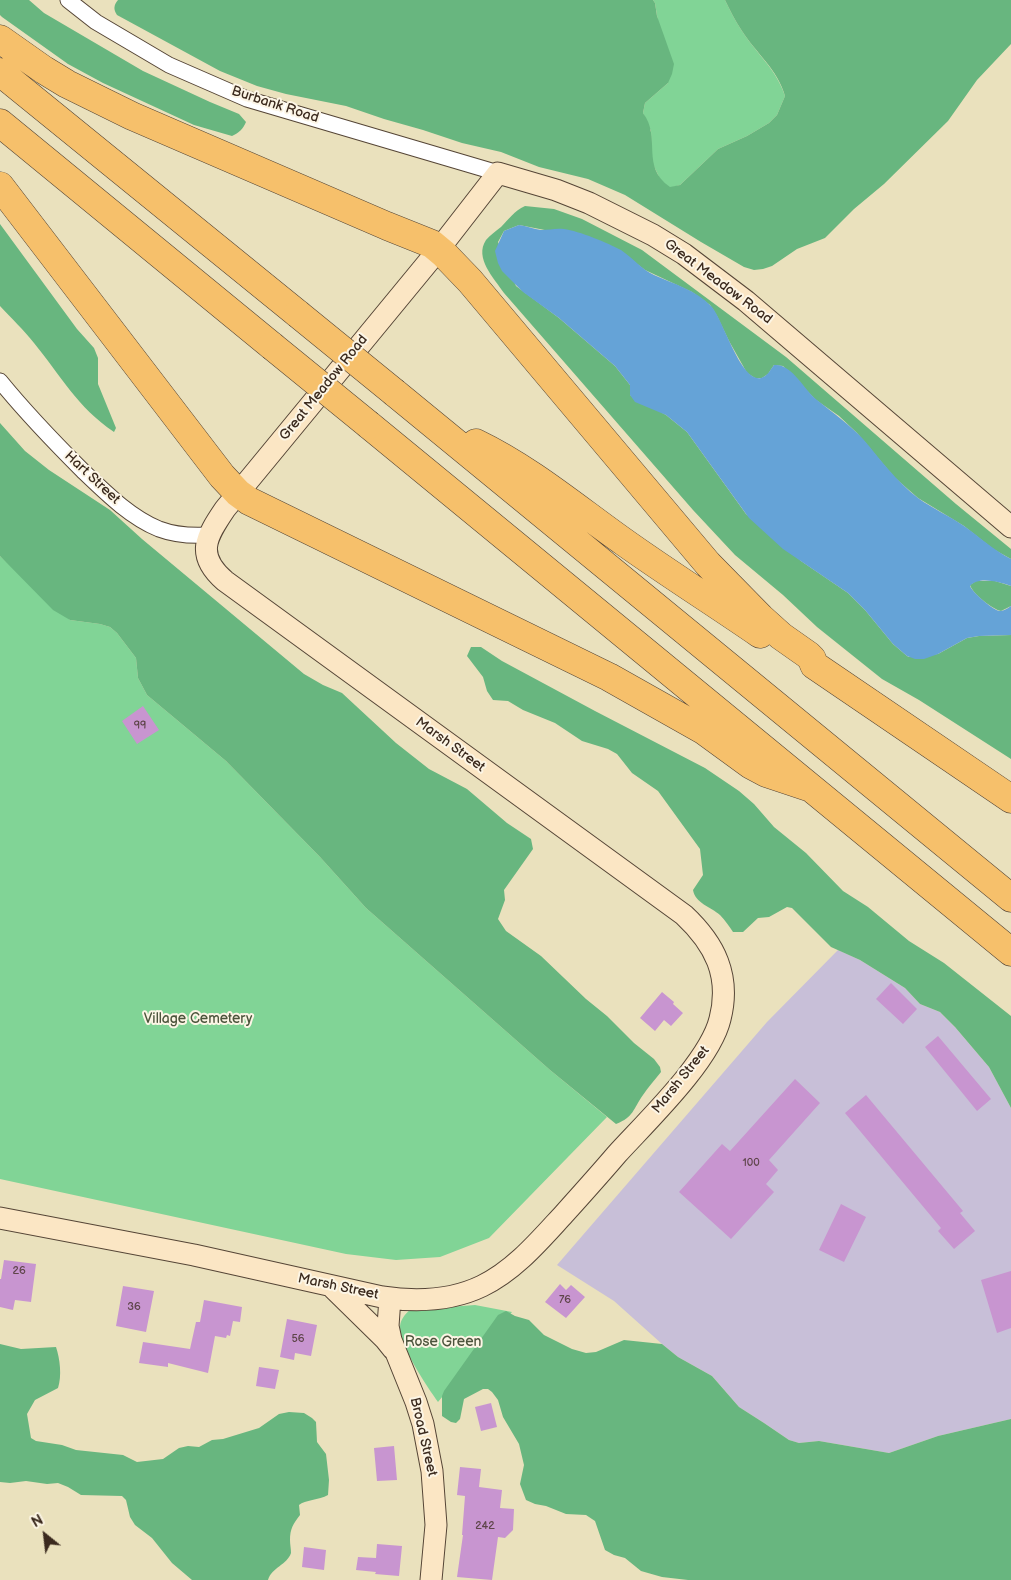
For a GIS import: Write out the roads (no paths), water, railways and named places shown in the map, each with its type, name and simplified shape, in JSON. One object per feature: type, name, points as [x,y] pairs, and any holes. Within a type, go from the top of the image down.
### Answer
[{"type":"highway","points":[[0,38],[67,84],[132,116],[425,241],[439,249],[470,281],[708,564],[761,618],[781,636],[808,655],[814,665],[1011,799]]},
{"type":"highway","points":[[0,72],[1011,898]]},
{"type":"highway","points":[[0,123],[1011,952]]},
{"type":"highway","points":[[0,186],[216,469],[238,493],[261,509],[406,577],[637,692],[703,730],[751,765],[766,773],[811,788]]},
{"type":"highway","points":[[440,430],[478,444],[515,465],[798,661],[807,666],[814,665]]},
{"type":"street","name":"Burbank Road","points":[[68,0],[96,22],[169,64],[247,99],[498,173]]},
{"type":"street","name":"Great Meadow Road","points":[[208,535],[238,493],[439,249],[498,173],[556,190],[588,202],[653,235],[684,254],[746,301],[1011,528]]},
{"type":"street","name":"Hart Street","points":[[0,381],[63,452],[132,513],[166,531],[190,536],[208,535]]},
{"type":"street","name":"Marsh Street","points":[[0,1218],[194,1255],[332,1287],[390,1298],[433,1299],[468,1292],[494,1280],[527,1253],[672,1093],[704,1054],[716,1032],[724,994],[721,972],[717,959],[705,937],[684,914],[218,575],[207,556],[206,545],[208,535]]},
{"type":"street","points":[[332,1287],[385,1339],[396,1354]]},
{"type":"street","name":"Broad Street","points":[[390,1298],[389,1332],[423,1424],[432,1470],[436,1526],[431,1580]]},
{"type":"water","points":[[519,225],[541,230],[570,230],[609,244],[621,250],[649,273],[692,292],[705,300],[716,313],[739,360],[753,377],[763,377],[774,365],[786,368],[812,396],[847,423],[910,491],[924,502],[959,522],[992,548],[1011,559],[1011,586],[995,582],[978,581],[970,586],[988,605],[997,610],[1000,611],[1011,606],[1011,635],[967,638],[938,654],[924,659],[915,659],[907,656],[893,644],[848,593],[783,549],[749,518],[687,432],[666,415],[635,402],[630,395],[630,385],[615,366],[559,318],[523,292],[502,271],[495,251],[504,231]]},
{"type":"park label","name":"Village Cemetery","points":[[198,1019]]},
{"type":"park label","name":"Rose Green","points":[[443,1342]]}]
